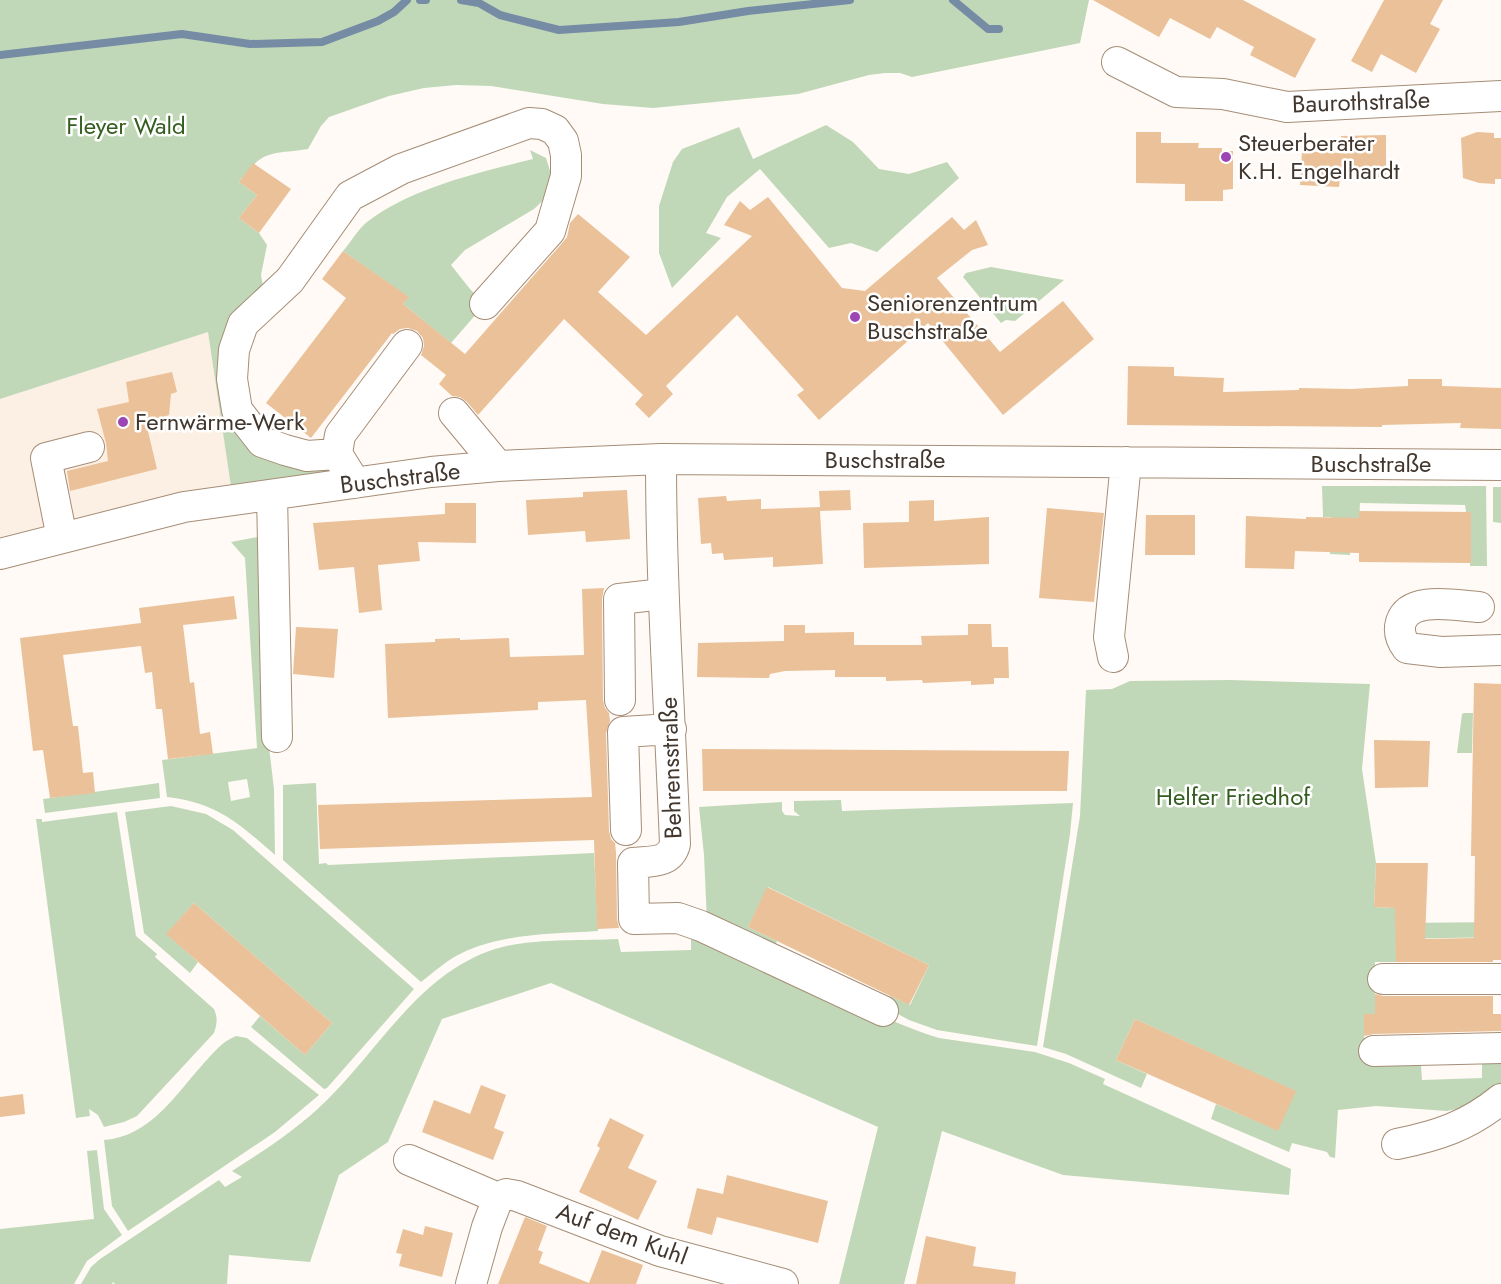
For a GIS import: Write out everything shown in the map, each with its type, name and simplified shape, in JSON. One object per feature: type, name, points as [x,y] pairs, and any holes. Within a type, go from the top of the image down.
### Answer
[{"type":"street","name":"Baurothstraße","points":[[1118,62],[1176,92],[1223,94],[1287,107],[1501,96]]},
{"type":"street","points":[[337,454],[307,456],[262,442],[237,410],[232,379],[234,350],[243,324],[290,280],[350,196],[401,169],[529,123],[543,124],[555,130],[563,141],[566,155],[566,176],[550,231],[485,304]]},
{"type":"street","points":[[355,483],[337,454],[340,435],[407,345]]},
{"type":"street","points":[[454,413],[498,466]]},
{"type":"street","points":[[62,538],[46,458],[89,447]]},
{"type":"street","name":"Buschstraße","points":[[0,554],[184,507],[431,472],[498,466],[661,459],[1501,465]]},
{"type":"street","name":"Behrensstraße","points":[[661,459],[663,594],[675,844],[673,853],[663,860],[633,863],[634,919],[678,918],[702,926],[883,1011]]},
{"type":"street","points":[[1113,657],[1109,637],[1126,462]]},
{"type":"street","points":[[272,495],[277,737]]},
{"type":"street","points":[[620,700],[619,599],[663,594]]},
{"type":"street","points":[[1479,607],[1422,604],[1411,609],[1402,618],[1399,630],[1402,642],[1407,648],[1441,652],[1501,650]]},
{"type":"street","points":[[626,830],[622,732],[671,729]]},
{"type":"street","points":[[1383,979],[1501,979]]},
{"type":"street","points":[[1374,1051],[1501,1048]]},
{"type":"street","points":[[1397,1144],[1427,1138],[1457,1128],[1501,1100]]},
{"type":"street","name":"Auf dem Kuhl","points":[[409,1160],[498,1198],[506,1194],[517,1196],[660,1251],[783,1284]]},
{"type":"street","points":[[471,1284],[487,1227],[498,1198]]},
{"type":"shaded area","points":[[208,332],[233,500],[3,553],[0,535],[0,399]]},
{"type":"green space","name":"Fleyer Wald","points":[[0,0],[1089,0],[1080,43],[912,77],[900,73],[885,73],[869,75],[798,94],[653,108],[603,104],[491,86],[456,85],[424,88],[389,96],[329,117],[308,149],[276,153],[262,158],[239,182],[257,195],[239,218],[259,233],[267,245],[261,275],[266,302],[243,324],[237,410],[307,456],[355,483],[233,500],[208,332],[0,399]]},
{"type":"green space","points":[[826,125],[853,142],[879,169],[909,174],[947,162],[959,178],[877,252],[851,243],[829,248],[760,169],[727,197],[706,233],[721,238],[672,288],[659,253],[659,206],[673,162],[682,149],[739,127],[753,159]]},
{"type":"green space","points":[[530,150],[546,158],[552,177],[558,186],[534,209],[465,250],[451,265],[485,304],[451,343],[403,304],[408,297],[343,251],[367,222],[405,199],[447,183],[533,159]]},
{"type":"green space","points":[[991,267],[1064,280],[1015,321],[1006,320],[1001,323],[963,277],[966,273]]},
{"type":"green space","points":[[1322,486],[1486,486],[1487,566],[1470,566],[1471,512],[1466,512],[1465,505],[1360,503],[1359,524],[1350,525],[1350,555],[1330,554],[1331,517],[1323,517]]},
{"type":"green space","points":[[1493,487],[1501,487],[1501,523],[1493,522]]},
{"type":"green space","points":[[268,535],[269,747],[274,789],[275,855],[226,816],[200,804],[167,797],[162,760],[257,748],[245,558],[231,542]],"holes":[[[247,779],[250,797],[231,801],[228,782]]]},
{"type":"green space","name":"Helfer Friedhof","points":[[1230,680],[1370,684],[1362,769],[1376,863],[1374,907],[1397,908],[1398,923],[1501,922],[1501,937],[1396,939],[1396,962],[1375,962],[1375,1014],[1364,1014],[1364,1062],[1421,1065],[1422,1080],[1482,1078],[1482,1055],[1501,1055],[1501,1084],[1474,1105],[1447,1111],[1376,1106],[1338,1110],[1335,1158],[1330,1157],[1327,1152],[1292,1143],[1289,1152],[1211,1119],[1216,1104],[1278,1130],[1295,1091],[1135,1019],[1116,1060],[1147,1074],[1141,1088],[1066,1054],[1043,1047],[1080,816],[1086,690],[1112,689],[1130,681]]},
{"type":"green space","points":[[1464,713],[1473,713],[1472,753],[1457,753]]},
{"type":"green space","points":[[159,783],[160,798],[45,813],[43,799]]},
{"type":"green space","points":[[316,783],[319,864],[594,853],[598,931],[512,938],[478,946],[456,956],[421,982],[283,860],[283,785]]},
{"type":"green space","points":[[841,800],[842,811],[1073,803],[1037,1046],[937,1030],[909,1020],[885,1007],[890,996],[910,1005],[929,965],[768,887],[748,927],[777,941],[772,953],[707,922],[699,807],[782,802],[782,811],[785,815],[800,816],[794,811],[794,801]]},
{"type":"green space","points":[[171,806],[206,814],[233,830],[414,989],[327,1088],[324,1089],[251,1027],[260,1016],[305,1055],[332,1023],[194,903],[167,934],[198,962],[190,973],[144,933],[125,812]]},
{"type":"green space","points":[[117,812],[136,936],[157,954],[155,957],[214,1009],[217,1021],[214,1033],[137,1116],[104,1127],[98,1115],[89,1109],[90,1116],[76,1118],[36,819],[42,819],[42,822]]},
{"type":"green space","points":[[691,937],[753,956],[868,1010],[939,1038],[1035,1052],[1069,1063],[1105,1079],[1103,1084],[1291,1169],[1289,1195],[1063,1175],[942,1131],[904,1284],[839,1284],[878,1127],[551,983],[442,1019],[388,1142],[339,1175],[310,1262],[229,1255],[227,1284],[115,1284],[113,1282],[112,1284],[81,1284],[91,1267],[100,1259],[219,1180],[225,1187],[242,1177],[232,1171],[305,1120],[346,1080],[423,994],[445,975],[468,960],[509,945],[556,941],[618,939],[621,952],[691,950]]},
{"type":"green space","points":[[236,1036],[247,1038],[319,1095],[275,1132],[128,1231],[112,1206],[104,1140],[135,1131],[161,1112],[215,1051]]},
{"type":"green space","points":[[97,1150],[104,1209],[122,1235],[87,1261],[74,1284],[0,1284],[0,1229],[94,1219],[87,1151]]},
{"type":"building","points":[[1093,0],[1243,0],[1316,39],[1295,78],[1250,55],[1254,47],[1217,27],[1210,39],[1170,18],[1159,37]]},
{"type":"building","points":[[1384,0],[1443,0],[1430,24],[1440,29],[1416,73],[1381,54],[1372,72],[1351,61]]},
{"type":"building","points":[[1136,132],[1161,132],[1161,143],[1199,143],[1198,148],[1222,148],[1222,151],[1233,151],[1233,189],[1223,190],[1223,201],[1185,201],[1185,184],[1136,183]]},
{"type":"building","points":[[1477,132],[1494,133],[1494,138],[1501,138],[1501,179],[1495,179],[1495,184],[1479,183],[1463,178],[1461,138]]},
{"type":"building","points":[[1386,135],[1386,177],[1340,177],[1339,187],[1300,185],[1302,151],[1340,153],[1341,136]]},
{"type":"building","points":[[253,163],[291,189],[259,233],[239,218],[257,195],[239,182]]},
{"type":"building","name":"Seniorenzentrum Buschstraße","points":[[768,197],[842,288],[865,291],[952,217],[964,230],[976,220],[988,245],[972,250],[937,278],[1000,352],[1063,301],[1094,339],[1003,415],[928,323],[819,420],[797,395],[804,390],[737,315],[666,386],[673,394],[649,418],[635,404],[643,395],[564,319],[478,415],[467,402],[460,397],[452,396],[439,384],[446,375],[421,355],[424,346],[423,338],[417,331],[408,328],[392,333],[311,438],[266,403],[346,298],[322,279],[343,251],[409,297],[403,304],[465,354],[563,242],[567,237],[570,223],[578,214],[630,257],[598,292],[646,335],[752,236],[724,225],[740,201],[750,210]]},
{"type":"building","points":[[1128,366],[1174,367],[1174,376],[1224,378],[1223,392],[1408,386],[1408,379],[1442,379],[1442,386],[1501,388],[1501,429],[1460,428],[1461,423],[1382,425],[1382,427],[1127,425]]},
{"type":"building","name":"Fernwärme-Werk","points":[[172,372],[177,392],[171,394],[169,415],[146,423],[157,469],[70,491],[67,471],[108,461],[97,409],[129,402],[126,382]]},
{"type":"building","points":[[627,490],[630,539],[586,542],[585,531],[528,535],[526,500],[583,497],[583,492]]},
{"type":"building","points":[[850,490],[851,510],[820,511],[823,564],[773,567],[773,557],[724,560],[723,553],[712,554],[711,543],[701,544],[698,498],[726,496],[727,501],[761,499],[761,509],[820,507],[819,491]]},
{"type":"building","points":[[934,500],[934,521],[989,517],[989,564],[864,568],[863,523],[909,522],[909,501]]},
{"type":"building","points":[[445,503],[476,503],[476,543],[418,542],[420,561],[378,565],[382,610],[359,613],[354,567],[319,570],[313,523],[445,514]]},
{"type":"building","points":[[1047,508],[1104,513],[1094,602],[1039,598]]},
{"type":"building","points":[[1359,511],[1471,512],[1471,563],[1359,562],[1359,553],[1295,551],[1294,569],[1245,568],[1246,516],[1306,519],[1306,517],[1359,518]]},
{"type":"building","points":[[1146,515],[1195,515],[1195,555],[1145,555]]},
{"type":"building","points":[[604,588],[602,599],[603,700],[610,721],[606,733],[609,831],[615,843],[619,928],[597,929],[594,840],[320,849],[318,805],[592,797],[586,700],[538,702],[538,710],[388,718],[385,644],[435,642],[435,639],[509,638],[510,657],[584,655],[582,589]]},
{"type":"building","points":[[234,596],[237,619],[183,625],[190,683],[194,682],[200,734],[210,732],[213,754],[168,759],[162,709],[156,709],[152,672],[145,673],[141,646],[63,655],[73,726],[78,726],[83,773],[93,772],[95,793],[50,798],[43,750],[33,751],[20,638],[141,623],[139,608]]},
{"type":"building","points":[[968,624],[991,624],[992,647],[1008,647],[1009,678],[994,678],[994,684],[971,685],[971,681],[923,683],[922,680],[886,681],[886,677],[835,677],[835,670],[785,671],[770,674],[769,678],[697,677],[698,643],[784,641],[784,625],[805,625],[805,633],[854,632],[854,645],[922,645],[921,636],[968,635]]},
{"type":"building","points":[[296,627],[338,629],[334,678],[293,674]]},
{"type":"building","points":[[1474,683],[1501,684],[1501,960],[1493,960],[1493,962],[1396,962],[1395,908],[1374,907],[1376,863],[1428,863],[1425,939],[1474,938],[1475,856],[1471,856]]},
{"type":"building","points":[[1374,740],[1430,741],[1428,787],[1375,788]]},
{"type":"building","points":[[702,749],[1069,751],[1067,791],[703,791]]},
{"type":"building","points":[[767,887],[929,965],[909,1005],[748,927]]},
{"type":"building","points":[[194,903],[332,1023],[305,1055],[166,934]]},
{"type":"building","points":[[1375,994],[1383,996],[1493,996],[1493,1014],[1501,1014],[1501,1031],[1364,1036],[1364,1014],[1375,1014]]},
{"type":"building","points":[[1135,1019],[1296,1091],[1278,1131],[1116,1060]]},
{"type":"building","points":[[481,1085],[506,1095],[494,1128],[504,1132],[493,1160],[422,1132],[434,1100],[470,1114]]},
{"type":"building","points":[[23,1094],[25,1114],[0,1117],[0,1097]]},
{"type":"building","points":[[610,1118],[644,1135],[628,1168],[657,1181],[638,1220],[579,1192],[600,1148],[597,1146]]},
{"type":"building","points":[[727,1175],[828,1201],[818,1243],[717,1217],[712,1235],[687,1228],[697,1188],[723,1194]]},
{"type":"building","points":[[525,1217],[547,1226],[538,1250],[543,1252],[539,1263],[589,1283],[602,1250],[643,1265],[636,1284],[498,1284]]},
{"type":"building","points":[[425,1226],[453,1233],[442,1277],[399,1266],[402,1254],[396,1253],[403,1229],[423,1235]]},
{"type":"building","points":[[926,1236],[976,1247],[973,1266],[1016,1272],[1015,1284],[916,1284]]},
{"type":"waterway","points":[[0,55],[182,34],[250,44],[322,42],[378,21],[394,12],[407,0]]},
{"type":"waterway","points":[[420,0],[426,0]]},
{"type":"waterway","points":[[461,0],[479,3],[500,15],[559,30],[679,22],[748,11],[850,0]]},
{"type":"waterway","points":[[953,0],[988,29],[999,29]]},
{"type":"place","name":"Steuerberater K.H. Engelhardt","points":[[1226,157]]},
{"type":"place","name":"Seniorenzentrum Buschstraße","points":[[855,317]]},
{"type":"place","name":"Fernwärme-Werk","points":[[123,422]]}]
